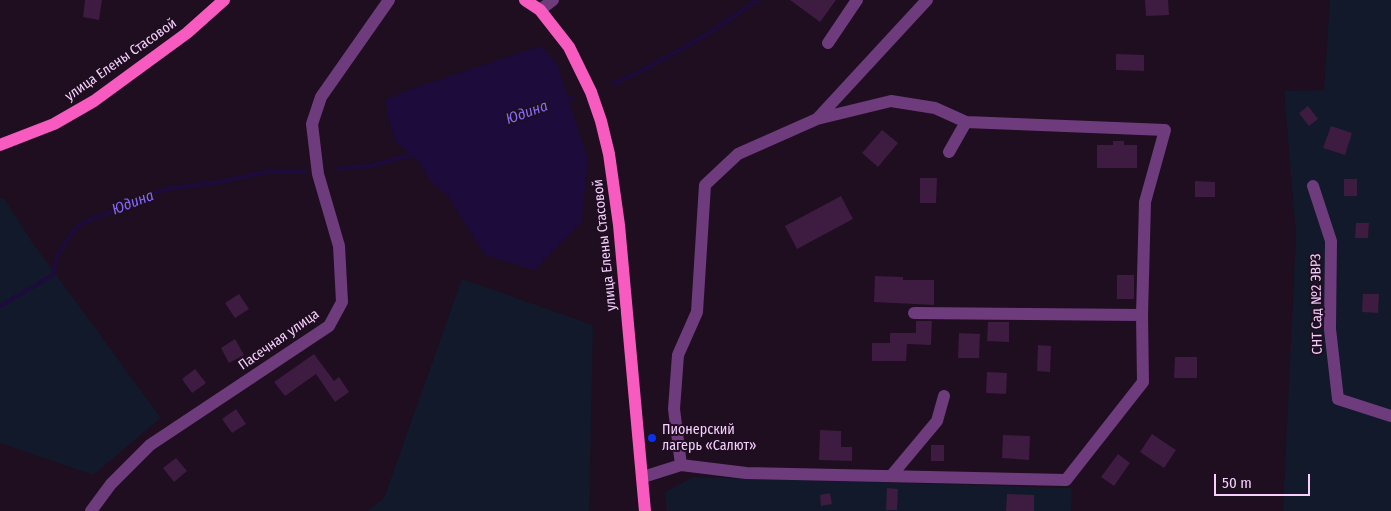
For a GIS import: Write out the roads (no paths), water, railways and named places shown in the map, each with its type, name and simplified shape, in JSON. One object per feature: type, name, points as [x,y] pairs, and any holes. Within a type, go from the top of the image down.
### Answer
[{"type":"main road","name":"улица Елены Стасовой","points":[[0,145],[54,124],[94,101],[187,33],[224,0]]},
{"type":"main road","name":"улица Елены Стасовой","points":[[525,0],[540,10],[569,47],[591,92],[601,121],[609,154],[619,225],[645,511]]},
{"type":"street","name":"Пасечная улица","points":[[91,511],[111,484],[150,445],[329,326],[342,302],[339,246],[318,174],[312,124],[321,97],[389,0]]},
{"type":"street","points":[[540,10],[552,0]]},
{"type":"street","points":[[828,43],[857,0]]},
{"type":"street","points":[[817,119],[927,0]]},
{"type":"street","points":[[643,477],[681,465],[746,473],[1066,480],[1143,382],[1142,315],[1145,202],[1165,130],[966,122],[935,108],[890,101],[817,119],[738,154],[705,184],[698,312],[678,355],[674,409],[681,465]]},
{"type":"street","points":[[949,152],[966,122]]},
{"type":"street","name":"СНТ Сад №2 ЭВРЗ","points":[[1313,186],[1331,240],[1330,329],[1338,399],[1391,416]]},
{"type":"street","points":[[914,312],[1142,315]]},
{"type":"street","points":[[891,476],[937,421],[944,396]]},
{"type":"water","points":[[541,46],[557,64],[588,160],[581,223],[535,270],[485,255],[448,196],[429,180],[420,163],[395,141],[388,117],[386,100],[403,92]]},
{"type":"waterway","name":"Юдина","points":[[613,84],[703,37],[758,0]]},
{"type":"waterway","name":"Юдина","points":[[566,100],[573,97]]},
{"type":"waterway","name":"Юдина","points":[[338,169],[369,166],[416,154]]},
{"type":"waterway","name":"Юдина","points":[[0,306],[53,275],[57,256],[75,229],[89,220],[130,205],[157,192],[172,188],[220,182],[266,172],[306,172]]},
{"type":"place","name":"Пионерский лагерь «Салют»","points":[[652,438]]}]
